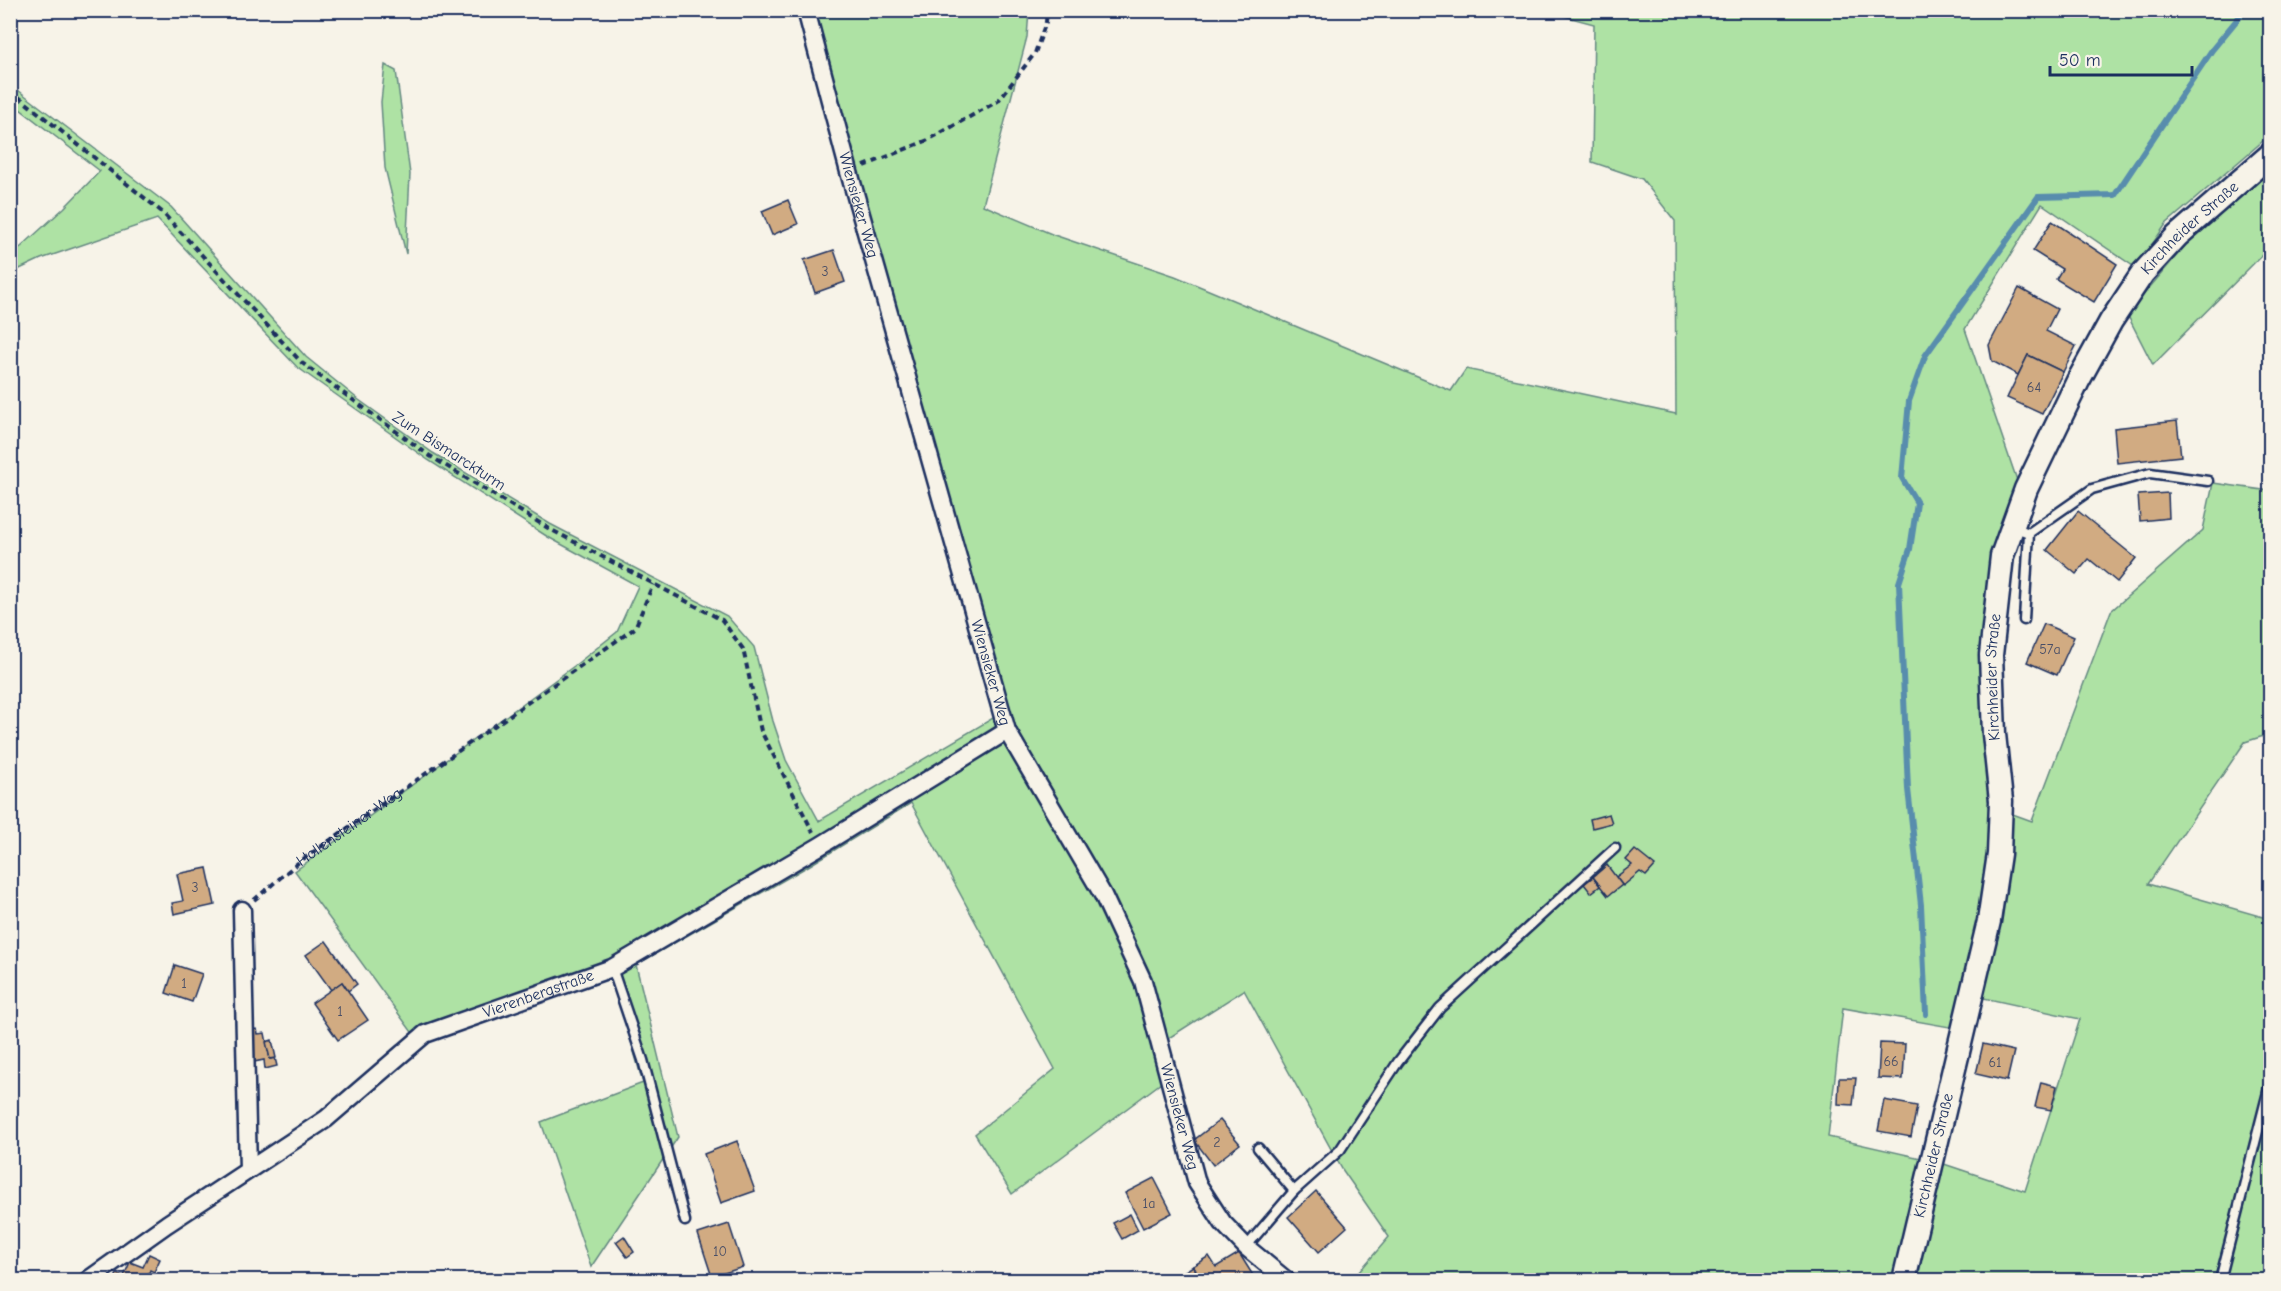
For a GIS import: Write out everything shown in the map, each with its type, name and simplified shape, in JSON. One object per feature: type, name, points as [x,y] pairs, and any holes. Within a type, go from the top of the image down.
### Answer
[{"type":"main road","name":"Kirchheider Straße","points":[[1904,1281],[1989,921],[1999,854],[2001,801],[1994,734],[1991,655],[2002,556],[2020,530],[2026,489],[2078,381],[2111,321],[2143,273],[2177,236],[2271,155]]},
{"type":"street","name":"Wiensieker Weg","points":[[806,10],[849,172],[1007,731],[1103,895],[1143,981],[1197,1183],[1223,1223],[1246,1247],[1286,1281]]},
{"type":"street","name":"Vierenbergstraße","points":[[88,1281],[167,1224],[326,1119],[425,1034],[612,968],[820,846],[1007,731]]},
{"type":"street","points":[[242,910],[248,1170]]},
{"type":"lane","points":[[2024,620],[2020,530],[2092,489],[2150,473],[2208,481]]},
{"type":"lane","points":[[1246,1247],[1294,1191],[1340,1150],[1398,1062],[1440,1008],[1616,848]]},
{"type":"lane","points":[[612,968],[643,1060],[685,1221]]},
{"type":"lane","points":[[2220,1281],[2271,1084]]},
{"type":"lane","points":[[1258,1148],[1294,1191]]},
{"type":"path","points":[[849,172],[928,140],[998,101],[1035,53],[1046,22],[1047,10]]},
{"type":"path","name":"Zum Bismarckturm","points":[[10,90],[162,212],[302,363],[430,456],[548,528],[722,620],[743,649],[761,731],[820,846]]},
{"type":"path","name":"Hollensteiner Weg","points":[[242,910],[299,862],[635,628],[653,584]]},
{"type":"green space","points":[[809,11],[1029,11],[1027,37],[983,205],[1054,235],[1175,276],[1451,391],[1466,369],[1676,414],[1675,221],[1642,179],[1592,162],[1594,24],[1545,11],[2270,11],[2270,135],[2166,224],[2136,268],[2042,204],[1965,329],[2019,486],[1995,552],[1993,854],[1955,1028],[1843,1008],[1828,1137],[1921,1158],[1892,1280],[1352,1280],[1389,1237],[1342,1169],[1244,990],[1164,1041],[1150,988],[1110,890],[1011,728]]},
{"type":"green space","points":[[385,65],[396,71],[410,174],[406,254],[385,168],[381,102]]},
{"type":"green space","points":[[10,84],[171,207],[306,357],[359,400],[433,453],[550,524],[727,616],[754,647],[773,721],[786,760],[819,821],[993,718],[1005,746],[1095,894],[1132,976],[1161,1083],[1012,1194],[975,1134],[1055,1069],[911,803],[810,865],[636,965],[678,1137],[591,1267],[541,1122],[643,1083],[612,975],[414,1035],[295,871],[617,632],[638,586],[548,537],[428,460],[297,367],[157,219],[41,259],[11,273],[11,256],[64,208],[100,171],[11,102]]},
{"type":"green space","points":[[2270,172],[2270,247],[2153,365],[2127,314],[2190,240]]},
{"type":"green space","points":[[2213,483],[2270,491],[2270,734],[2245,742],[2148,884],[2270,919],[2270,1280],[1913,1280],[1941,1163],[2025,1191],[2080,1019],[1979,997],[2010,813],[2032,821],[2111,611],[2203,530]]},
{"type":"building","points":[[788,200],[798,224],[772,235],[762,211]]},
{"type":"building","points":[[2052,221],[2117,264],[2094,302],[2056,279],[2062,269],[2033,251]]},
{"type":"building","points":[[834,250],[845,282],[815,293],[804,260]]},
{"type":"building","points":[[2019,288],[2057,309],[2046,331],[2076,346],[2063,372],[2028,355],[2018,375],[1992,361],[1989,345]]},
{"type":"building","points":[[2028,355],[2063,372],[2042,414],[2007,398]]},
{"type":"building","points":[[2177,421],[2181,456],[2117,463],[2114,428]]},
{"type":"building","points":[[2168,493],[2169,518],[2140,521],[2138,495]]},
{"type":"building","points":[[2078,511],[2136,558],[2117,582],[2089,559],[2076,574],[2047,550]]},
{"type":"building","points":[[2044,624],[2074,637],[2057,675],[2027,662]]},
{"type":"building","points":[[1609,814],[1612,823],[1592,828],[1590,819]]},
{"type":"building","points":[[1635,850],[1655,866],[1646,876],[1640,872],[1623,886],[1616,877],[1632,865],[1626,860]]},
{"type":"building","points":[[1607,865],[1622,885],[1608,896],[1593,877]]},
{"type":"building","points":[[207,868],[215,905],[174,914],[172,903],[183,901],[177,874]]},
{"type":"building","points":[[1593,877],[1600,886],[1591,893],[1584,884]]},
{"type":"building","points":[[326,941],[357,984],[348,991],[342,982],[331,990],[306,955]]},
{"type":"building","points":[[175,965],[202,974],[192,1002],[166,993]]},
{"type":"building","points":[[342,982],[368,1020],[338,1040],[312,1003]]},
{"type":"building","points":[[257,1029],[258,1034],[265,1033],[270,1059],[275,1058],[277,1066],[265,1069],[264,1060],[254,1062],[250,1030]]},
{"type":"building","points":[[272,1040],[276,1058],[270,1059],[266,1042]]},
{"type":"building","points":[[1880,1043],[1905,1044],[1903,1079],[1878,1078]]},
{"type":"building","points":[[1983,1044],[2014,1051],[2007,1081],[1976,1074]]},
{"type":"building","points":[[1839,1078],[1856,1078],[1853,1105],[1838,1104]]},
{"type":"building","points":[[2041,1082],[2057,1086],[2051,1110],[2035,1107]]},
{"type":"building","points":[[1884,1100],[1917,1106],[1911,1137],[1878,1131]]},
{"type":"building","points":[[1220,1120],[1240,1144],[1213,1165],[1194,1140]]},
{"type":"building","points":[[737,1141],[755,1191],[721,1203],[704,1154]]},
{"type":"building","points":[[1154,1178],[1172,1213],[1143,1228],[1125,1193]]},
{"type":"building","points":[[1316,1191],[1347,1227],[1319,1252],[1288,1217]]},
{"type":"building","points":[[1130,1214],[1138,1230],[1122,1239],[1113,1223]]},
{"type":"building","points":[[729,1224],[743,1267],[712,1277],[698,1234]]},
{"type":"building","points":[[624,1236],[634,1252],[627,1257],[616,1242]]},
{"type":"building","points":[[1239,1253],[1254,1277],[1248,1280],[1202,1280],[1193,1266],[1209,1256],[1216,1267]]},
{"type":"building","points":[[149,1254],[160,1259],[154,1272],[150,1270],[146,1280],[114,1280],[117,1274],[124,1276],[130,1262],[143,1267]]},
{"type":"building","points":[[1193,1266],[1202,1280],[1171,1280]]},
{"type":"waterway","points":[[1926,1014],[1921,905],[1908,789],[1899,583],[1910,549],[1917,503],[1902,478],[1909,401],[1925,356],[2038,197],[2115,195],[2212,50],[2245,10]]}]
